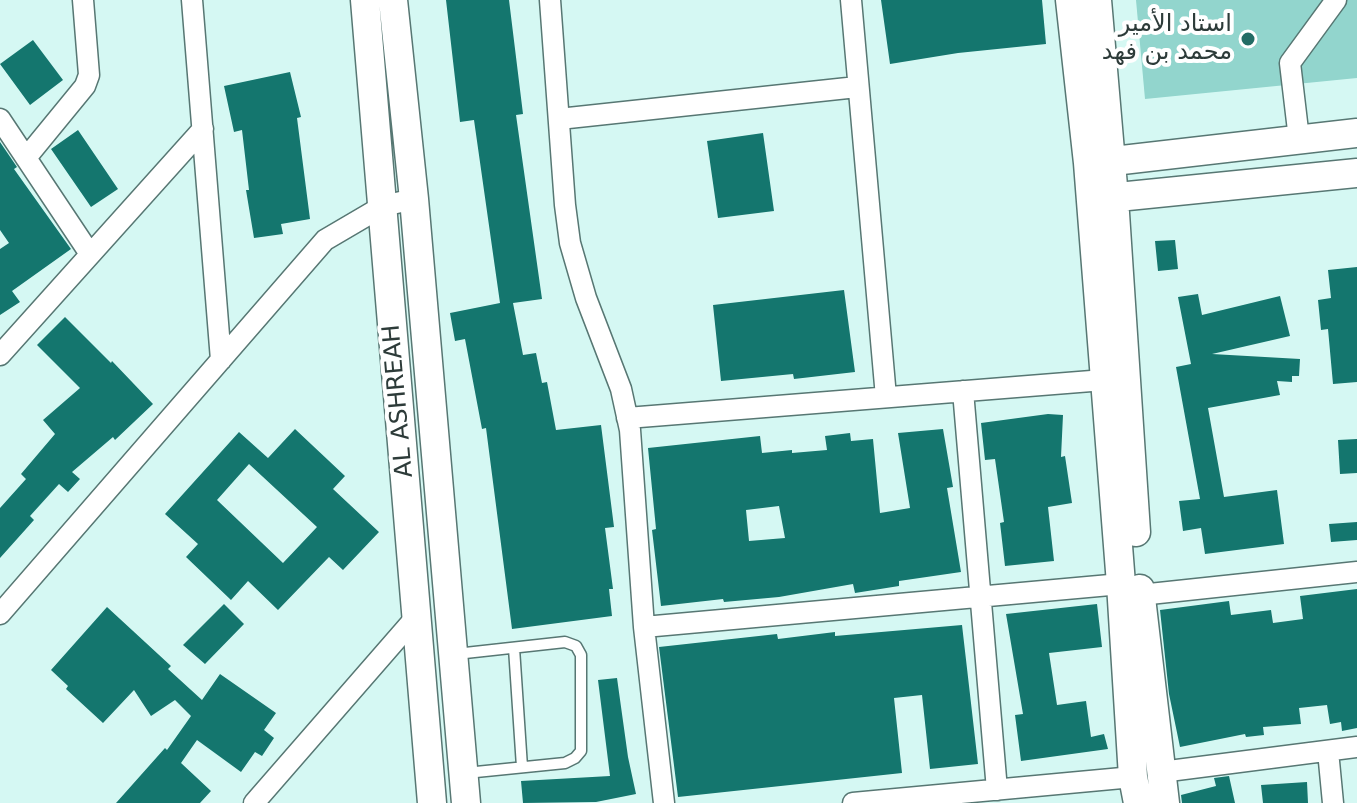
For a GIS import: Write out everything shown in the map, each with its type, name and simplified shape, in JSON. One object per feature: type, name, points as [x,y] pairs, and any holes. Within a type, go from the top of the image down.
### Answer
[{"type":"street","points":[[26,158],[85,86],[89,75],[83,0]]},
{"type":"street","points":[[192,0],[221,360]]},
{"type":"street","name":"AL ASHREAH","points":[[365,0],[432,803]]},
{"type":"street","points":[[393,0],[414,199],[466,803]]},
{"type":"street","points":[[550,0],[570,243],[586,298],[621,389],[627,418],[644,627],[664,803]]},
{"type":"street","points":[[851,0],[886,397]]},
{"type":"street","points":[[1070,0],[1100,163]]},
{"type":"street","points":[[1097,0],[1102,199],[1144,784],[1165,803]]},
{"type":"street","points":[[1299,139],[1290,63],[1336,0]]},
{"type":"street","points":[[559,119],[857,87]]},
{"type":"street","points":[[0,119],[90,254]]},
{"type":"street","points":[[0,355],[203,129]]},
{"type":"street","points":[[1100,163],[1357,133]]},
{"type":"street","points":[[1102,199],[1357,173]]},
{"type":"street","points":[[0,614],[325,240],[383,206],[414,199]]},
{"type":"street","points":[[1102,199],[1104,380],[1130,590]]},
{"type":"street","points":[[627,418],[1104,380]]},
{"type":"street","points":[[963,391],[997,790]]},
{"type":"street","points":[[644,627],[981,597],[1130,590],[1357,572]]},
{"type":"street","points":[[254,803],[416,617]]},
{"type":"street","points":[[853,803],[997,790],[1144,784],[1357,747]]},
{"type":"street","points":[[1328,751],[1333,803]]},
{"type":"lane","points":[[454,655],[565,642],[576,646],[581,655],[581,751],[575,758],[565,763],[464,773]]},
{"type":"lane","points":[[514,648],[522,767]]},
{"type":"shaded area","name":"استاد الأمير محمد بن فهد","points":[[1136,0],[1357,0],[1357,78],[1145,99]]},
{"type":"building","points":[[446,0],[509,0],[523,114],[516,115],[542,299],[513,303],[523,355],[536,353],[542,383],[547,382],[556,430],[601,425],[614,527],[605,528],[613,589],[609,589],[612,616],[512,629],[486,428],[482,429],[465,339],[455,341],[450,313],[500,303],[474,120],[460,122]]},
{"type":"building","points":[[881,0],[1042,0],[1046,44],[890,64]]},
{"type":"building","points":[[33,40],[63,80],[30,105],[0,64]]},
{"type":"building","points":[[290,72],[301,117],[297,118],[310,219],[281,224],[283,234],[254,238],[246,190],[249,190],[242,130],[234,132],[224,86]]},
{"type":"building","points":[[78,130],[118,189],[91,207],[51,149]]},
{"type":"building","points":[[763,133],[774,211],[718,218],[707,141]]},
{"type":"building","points":[[0,142],[17,167],[14,169],[71,249],[12,291],[20,302],[0,315],[0,249],[9,243],[0,230]]},
{"type":"building","points":[[1175,240],[1178,269],[1158,271],[1155,241]]},
{"type":"building","points":[[1357,267],[1357,382],[1333,384],[1328,329],[1321,330],[1318,300],[1331,298],[1328,270]]},
{"type":"building","points":[[844,290],[855,372],[794,379],[793,374],[721,381],[713,305]]},
{"type":"building","points":[[1198,294],[1202,315],[1280,296],[1290,336],[1212,354],[1300,359],[1299,376],[1292,376],[1292,382],[1277,381],[1280,395],[1208,408],[1224,497],[1277,490],[1284,544],[1205,554],[1201,528],[1183,531],[1179,501],[1200,499],[1176,367],[1191,364],[1178,297]]},
{"type":"building","points":[[65,317],[153,404],[115,440],[113,437],[72,472],[80,479],[68,492],[59,484],[30,516],[34,520],[0,558],[0,508],[26,479],[21,474],[55,434],[43,420],[80,388],[37,345]]},
{"type":"building","points":[[1048,414],[1063,415],[1061,457],[1065,456],[1072,503],[1048,507],[1054,561],[1005,566],[1000,523],[1004,522],[995,459],[985,460],[981,423]]},
{"type":"building","points":[[295,429],[345,476],[333,489],[379,532],[343,570],[329,557],[278,610],[248,581],[231,600],[186,557],[198,544],[165,514],[239,432],[268,458]],"holes":[[[249,464],[317,527],[283,563],[217,500]]]},
{"type":"building","points":[[943,429],[953,487],[947,488],[961,572],[899,581],[899,586],[855,593],[853,584],[779,597],[661,606],[652,530],[656,529],[648,448],[760,436],[762,453],[792,450],[792,453],[827,450],[825,436],[850,433],[851,441],[873,439],[880,513],[910,508],[898,433]],"holes":[[[779,506],[785,538],[749,541],[746,510]]]},
{"type":"building","points":[[1357,439],[1357,473],[1340,474],[1338,440]]},
{"type":"building","points":[[1357,522],[1357,540],[1331,542],[1329,524]]},
{"type":"building","points":[[1357,589],[1357,728],[1342,731],[1341,722],[1330,724],[1327,705],[1299,708],[1301,724],[1263,727],[1264,735],[1246,737],[1245,734],[1180,747],[1169,694],[1160,610],[1229,601],[1231,615],[1271,610],[1273,623],[1303,619],[1300,596]]},
{"type":"building","points":[[224,604],[244,624],[205,664],[183,645]]},
{"type":"building","points":[[1097,604],[1102,647],[1049,653],[1057,705],[1086,701],[1091,737],[1104,734],[1108,749],[1021,761],[1015,715],[1023,714],[1006,614]]},
{"type":"building","points":[[107,607],[171,666],[168,669],[202,700],[220,674],[276,713],[264,730],[274,738],[262,756],[255,752],[241,772],[197,740],[181,763],[211,791],[200,803],[116,803],[165,748],[167,750],[191,716],[175,700],[151,716],[134,690],[103,723],[66,689],[68,686],[51,670]]},
{"type":"building","points":[[962,625],[978,764],[930,769],[922,695],[894,698],[902,773],[678,797],[659,647],[777,634],[778,639],[835,632],[835,636]]},
{"type":"building","points":[[617,678],[636,794],[596,802],[523,803],[521,781],[610,776],[598,680]]},
{"type":"building","points":[[1229,776],[1235,803],[1182,803],[1181,795],[1216,786],[1214,778]]},
{"type":"building","points":[[1307,782],[1308,803],[1263,803],[1261,785]]},
{"type":"place","name":"استاد الأمير محمد بن فهد","points":[[1248,39]]}]
